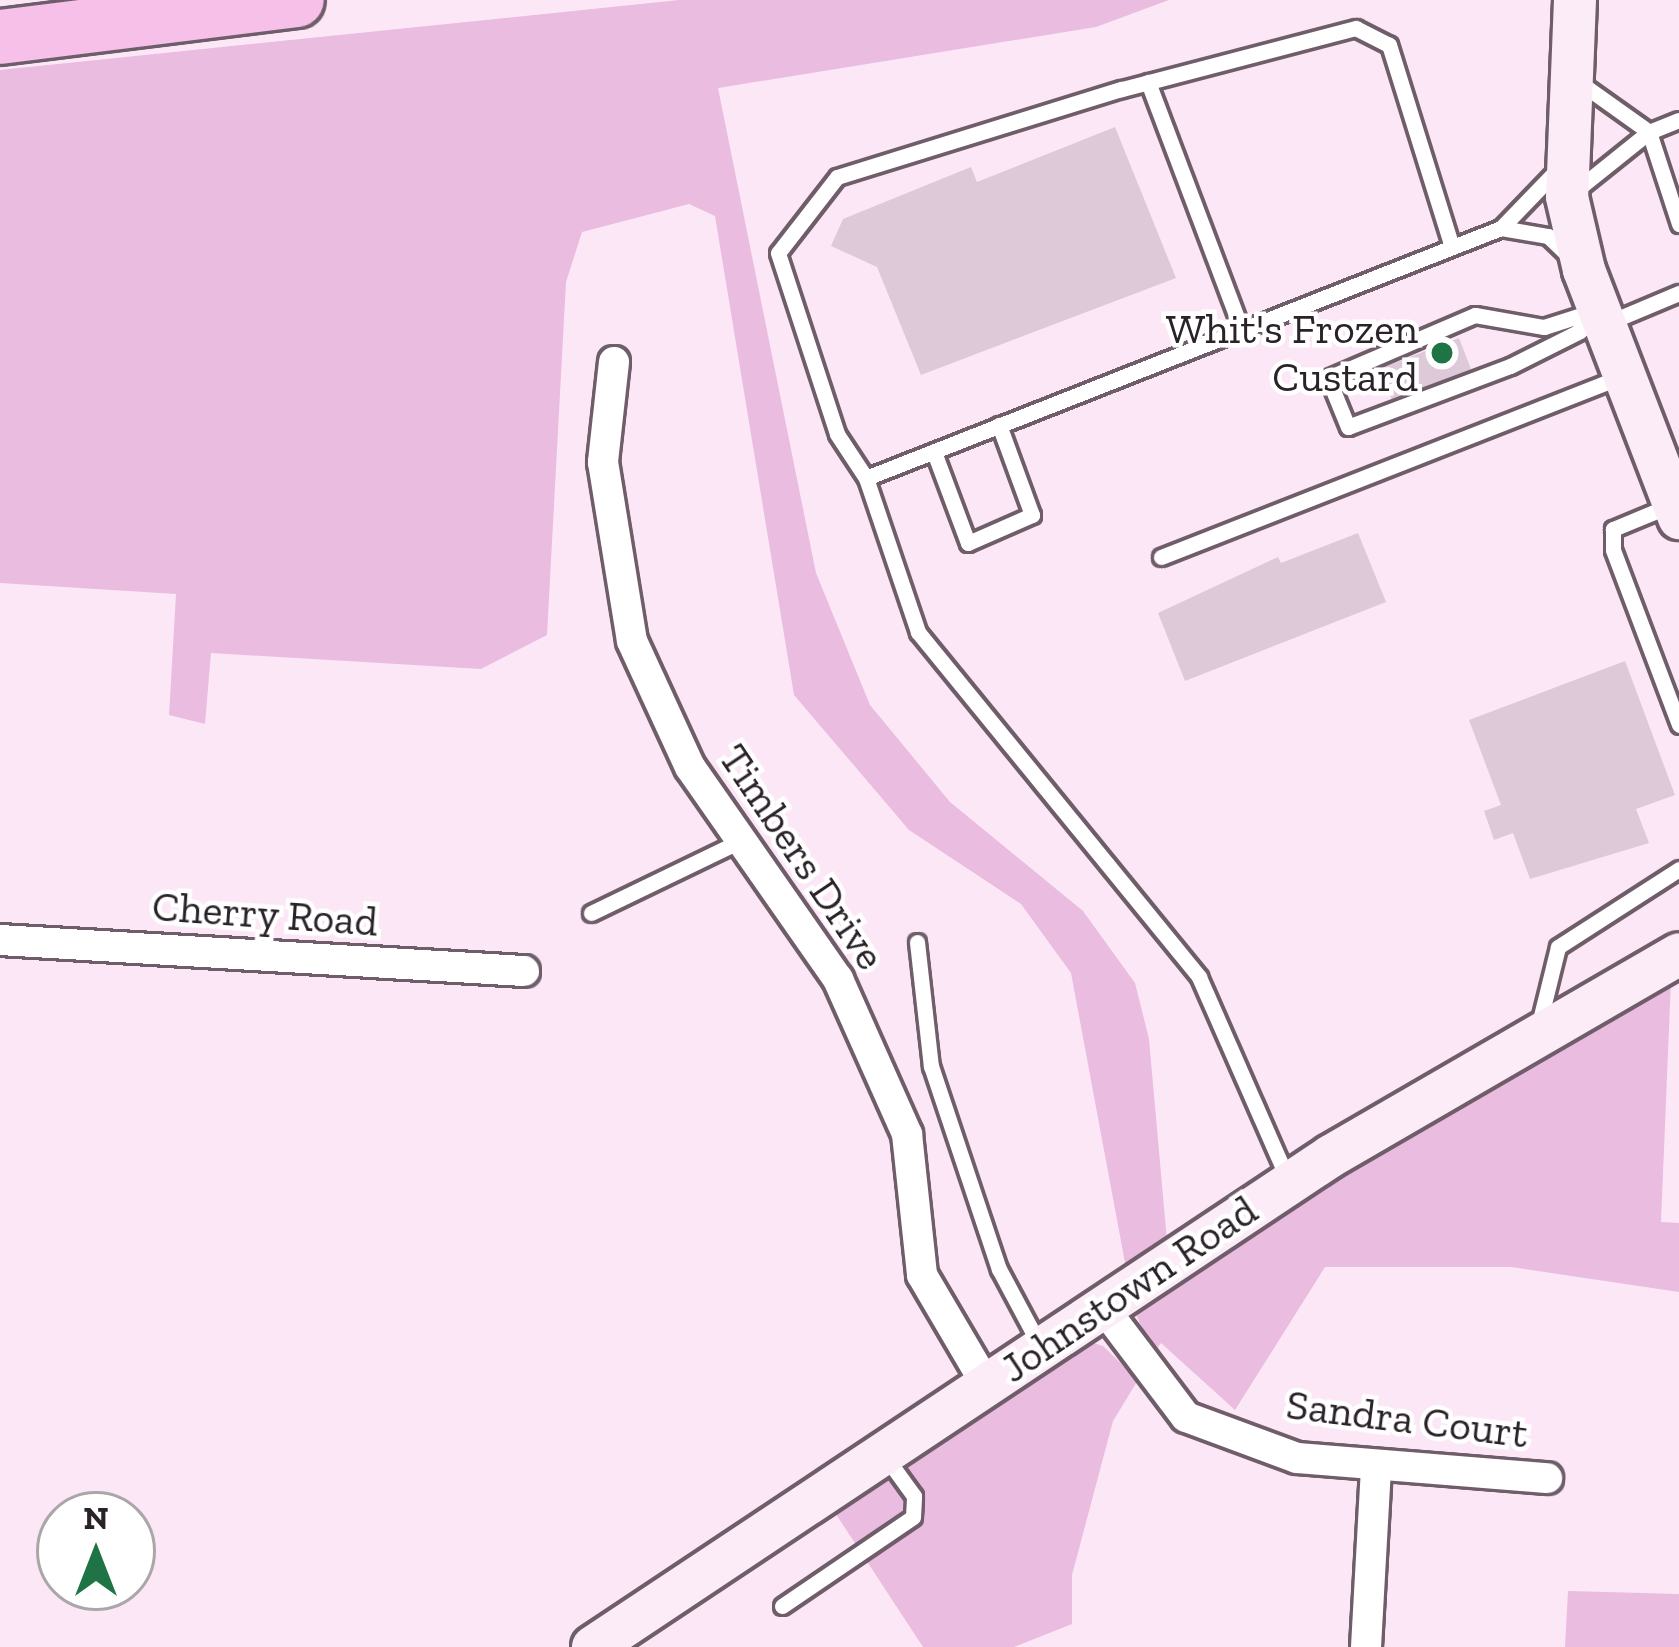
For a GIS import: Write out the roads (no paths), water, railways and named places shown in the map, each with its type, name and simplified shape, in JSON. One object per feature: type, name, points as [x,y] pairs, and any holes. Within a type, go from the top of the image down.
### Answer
[{"type":"highway","points":[[0,10],[118,0]]},
{"type":"highway","points":[[0,37],[297,0]]},
{"type":"main road","points":[[1575,0],[1566,73],[1566,179],[1593,305],[1676,511]]},
{"type":"main road","name":"Johnstown Road","points":[[593,1647],[1290,1183],[1679,954]]},
{"type":"street","name":"Timbers Drive","points":[[614,362],[603,462],[632,641],[690,766],[838,979],[907,1134],[922,1275],[986,1384]]},
{"type":"street","name":"Cherry Road","points":[[0,940],[524,970]]},
{"type":"street","name":"Sandra Court","points":[[1102,1306],[1186,1417],[1297,1458],[1547,1478]]},
{"type":"street","points":[[1366,1647],[1376,1467]]},
{"type":"lane","points":[[1290,1183],[1199,977],[918,632],[866,478],[837,434],[778,253],[837,177],[1148,82],[1356,28],[1389,45],[1452,247]]},
{"type":"lane","points":[[1566,73],[1649,132],[1679,224]]},
{"type":"lane","points":[[1148,82],[1242,331]]},
{"type":"lane","points":[[866,478],[1501,228],[1566,179],[1679,120]]},
{"type":"lane","points":[[1501,228],[1549,236],[1593,305]]},
{"type":"lane","points":[[1593,305],[1580,332],[1510,366],[1348,427],[1328,378],[1474,315],[1544,328],[1593,305],[1679,293]]},
{"type":"lane","points":[[1161,556],[1624,376]]},
{"type":"lane","points":[[934,452],[968,543],[1033,515],[999,425]]},
{"type":"lane","points":[[1676,511],[1613,529],[1613,550],[1679,725]]},
{"type":"lane","points":[[591,913],[740,841]]},
{"type":"lane","points":[[1535,1037],[1558,947],[1679,869]]},
{"type":"lane","points":[[917,942],[931,1066],[999,1269],[1040,1347]]},
{"type":"lane","points":[[782,1606],[913,1517],[914,1496],[883,1453]]},
{"type":"place","name":"Whit's Frozen Custard","points":[[1442,353]]}]
